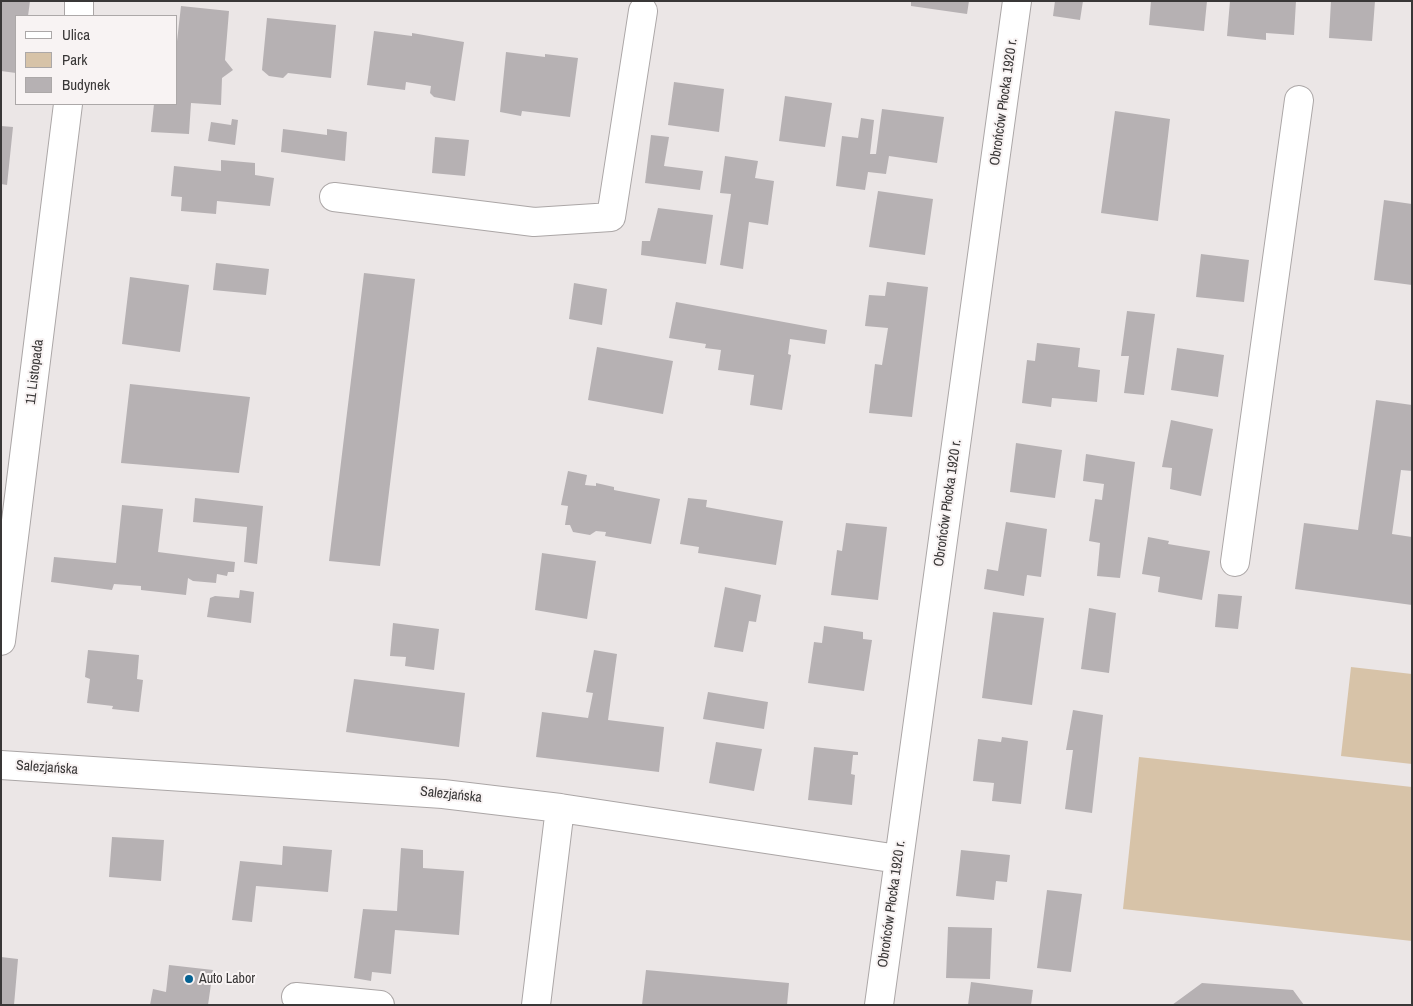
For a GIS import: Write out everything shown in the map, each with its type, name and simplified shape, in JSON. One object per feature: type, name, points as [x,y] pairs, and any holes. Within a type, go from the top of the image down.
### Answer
[{"type":"street","name":"Obrońców Płocka 1920 r.","points":[[879,1005],[1017,1]]},
{"type":"street","points":[[334,197],[534,222],[611,218],[643,11]]},
{"type":"street","points":[[1235,562],[1299,100]]},
{"type":"street","name":"11 Listopada","points":[[1,641],[68,105]]},
{"type":"street","name":"Salezjańska","points":[[1,765],[443,794],[560,808],[898,858]]},
{"type":"street","points":[[536,1005],[560,808]]},
{"type":"street","points":[[296,997],[380,1005]]},
{"type":"green space","points":[[1351,667],[1412,674],[1412,764],[1341,756]]},
{"type":"green space","points":[[1139,757],[1412,787],[1412,941],[1123,909]]},
{"type":"building","points":[[1,1],[30,1],[28,15],[15,15],[15,73],[1,71]]},
{"type":"building","points":[[911,1],[969,1],[967,14],[911,6]]},
{"type":"building","points":[[1055,1],[1083,1],[1080,20],[1053,16]]},
{"type":"building","points":[[1151,1],[1207,1],[1204,31],[1149,25]]},
{"type":"building","points":[[1230,1],[1296,1],[1294,35],[1266,33],[1266,40],[1227,36]]},
{"type":"building","points":[[1331,1],[1375,1],[1372,41],[1329,38]]},
{"type":"building","points":[[181,6],[229,11],[225,60],[233,70],[222,78],[221,105],[191,103],[189,134],[151,132],[154,105],[178,105],[178,32]]},
{"type":"building","points":[[267,18],[336,25],[331,78],[288,73],[283,78],[269,76],[262,70]]},
{"type":"building","points":[[374,31],[412,36],[412,33],[464,42],[455,101],[434,97],[430,93],[431,86],[406,82],[405,90],[367,85]]},
{"type":"building","points":[[506,52],[545,57],[545,54],[578,58],[570,117],[522,111],[521,116],[500,112]]},
{"type":"building","points":[[674,82],[724,89],[719,132],[668,125]]},
{"type":"building","points":[[785,96],[832,103],[825,147],[779,141]]},
{"type":"building","points":[[882,109],[944,117],[937,163],[889,156],[886,174],[868,172],[865,190],[836,186],[842,136],[858,138],[861,118],[874,120],[870,154],[876,154]]},
{"type":"building","points":[[1115,111],[1170,119],[1158,221],[1101,213]]},
{"type":"building","points":[[232,119],[238,120],[235,145],[208,141],[211,122],[231,125]]},
{"type":"building","points":[[1,126],[13,127],[7,185],[1,184]]},
{"type":"building","points":[[283,129],[327,135],[327,129],[347,132],[345,161],[281,152]]},
{"type":"building","points":[[651,135],[669,137],[664,166],[703,171],[700,190],[645,183]]},
{"type":"building","points":[[435,137],[469,140],[465,176],[432,173]]},
{"type":"building","points":[[725,156],[758,161],[755,178],[774,181],[768,225],[749,222],[743,269],[720,265],[731,194],[720,193]]},
{"type":"building","points":[[221,160],[255,163],[255,175],[274,178],[270,206],[217,201],[216,214],[181,211],[182,197],[171,196],[174,166],[221,171]]},
{"type":"building","points":[[878,191],[933,199],[925,255],[869,247]]},
{"type":"building","points":[[1384,200],[1412,204],[1412,285],[1374,280]]},
{"type":"building","points":[[658,208],[713,215],[706,264],[641,255],[642,241],[650,241]]},
{"type":"building","points":[[1201,254],[1249,260],[1244,302],[1196,297]]},
{"type":"building","points":[[216,263],[269,269],[266,295],[213,290]]},
{"type":"building","points":[[364,273],[415,279],[380,566],[329,561]]},
{"type":"building","points":[[130,277],[189,285],[180,352],[122,344]]},
{"type":"building","points":[[887,282],[928,287],[912,417],[869,413],[875,364],[882,365],[888,328],[865,326],[869,295],[885,296]]},
{"type":"building","points":[[574,283],[607,289],[602,325],[569,319]]},
{"type":"building","points":[[676,302],[827,330],[825,344],[790,339],[788,354],[791,355],[782,410],[750,405],[754,375],[718,370],[721,350],[705,348],[706,344],[669,338]]},
{"type":"building","points":[[1127,311],[1155,314],[1144,395],[1124,393],[1129,356],[1121,356]]},
{"type":"building","points":[[1037,343],[1080,348],[1078,367],[1100,370],[1097,402],[1052,398],[1051,407],[1022,403],[1027,360],[1035,361]]},
{"type":"building","points":[[597,347],[673,361],[663,414],[588,400]]},
{"type":"building","points":[[1177,348],[1224,355],[1218,397],[1171,390]]},
{"type":"building","points":[[130,384],[250,397],[239,473],[121,463]]},
{"type":"building","points":[[1376,400],[1412,405],[1412,471],[1401,470],[1392,534],[1412,537],[1412,605],[1295,589],[1304,523],[1358,530]]},
{"type":"building","points":[[1171,420],[1213,429],[1201,496],[1170,489],[1172,468],[1162,467]]},
{"type":"building","points":[[1016,443],[1062,450],[1055,498],[1010,492]]},
{"type":"building","points":[[1086,454],[1135,462],[1120,578],[1097,576],[1100,543],[1089,541],[1095,499],[1102,500],[1104,484],[1083,481]]},
{"type":"building","points":[[568,471],[587,475],[585,485],[596,486],[596,483],[614,487],[614,490],[660,499],[651,544],[605,536],[606,532],[596,531],[590,535],[573,532],[570,525],[565,525],[568,506],[561,505]]},
{"type":"building","points":[[195,498],[263,506],[257,564],[244,562],[247,527],[193,522]]},
{"type":"building","points":[[688,498],[707,500],[706,507],[783,521],[776,565],[698,553],[699,547],[680,544]]},
{"type":"building","points":[[122,505],[163,509],[158,552],[235,562],[234,572],[228,572],[227,576],[217,574],[216,583],[193,581],[188,578],[186,595],[141,590],[141,586],[114,584],[112,590],[51,582],[54,557],[116,563]]},
{"type":"building","points":[[1006,522],[1047,529],[1041,577],[1027,575],[1024,596],[984,589],[987,569],[998,571]]},
{"type":"building","points":[[846,523],[887,527],[878,600],[831,595],[837,550],[842,551]]},
{"type":"building","points":[[1148,537],[1169,541],[1168,544],[1210,551],[1202,600],[1158,592],[1160,577],[1142,574]]},
{"type":"building","points":[[542,553],[596,561],[587,619],[535,610]]},
{"type":"building","points":[[725,587],[761,595],[756,622],[749,621],[743,652],[714,647]]},
{"type":"building","points":[[240,590],[254,592],[251,623],[207,617],[210,598],[215,596],[239,598]]},
{"type":"building","points":[[1218,594],[1242,596],[1238,629],[1215,627]]},
{"type":"building","points":[[1089,608],[1116,613],[1109,673],[1081,669]]},
{"type":"building","points":[[993,612],[1044,618],[1032,705],[982,698]]},
{"type":"building","points":[[393,623],[439,629],[434,670],[405,666],[406,657],[390,656]]},
{"type":"building","points":[[824,626],[863,632],[863,639],[872,640],[864,691],[808,683],[814,642],[822,643]]},
{"type":"building","points":[[88,650],[139,655],[137,679],[143,680],[139,712],[112,709],[113,706],[87,703],[90,679],[85,677]]},
{"type":"building","points":[[594,650],[617,654],[608,720],[664,727],[659,772],[536,757],[542,712],[588,718],[593,693],[586,692]]},
{"type":"building","points":[[354,679],[465,693],[459,747],[346,732]]},
{"type":"building","points":[[708,692],[768,702],[764,729],[703,719]]},
{"type":"building","points":[[1073,710],[1103,715],[1092,813],[1065,809],[1073,750],[1066,750]]},
{"type":"building","points":[[1002,737],[1028,741],[1021,804],[992,801],[994,783],[973,781],[978,739],[1001,742]]},
{"type":"building","points":[[716,742],[762,749],[754,791],[709,783]]},
{"type":"building","points":[[814,747],[858,752],[858,755],[853,755],[851,774],[855,775],[852,805],[808,800]]},
{"type":"building","points":[[112,837],[164,840],[161,881],[109,877]]},
{"type":"building","points":[[283,846],[332,850],[328,892],[256,886],[252,922],[232,920],[240,861],[282,865]]},
{"type":"building","points":[[401,848],[423,850],[423,868],[464,871],[459,935],[395,930],[391,974],[372,972],[371,981],[354,978],[363,909],[397,911]]},
{"type":"building","points":[[961,850],[1010,855],[1007,882],[996,881],[994,900],[956,896]]},
{"type":"building","points":[[1047,890],[1082,894],[1071,972],[1037,968]]},
{"type":"building","points":[[948,927],[992,928],[990,979],[946,978]]},
{"type":"building","points":[[1,957],[18,959],[14,1005],[1,1005]]},
{"type":"building","name":"Auto Labor","points":[[169,965],[213,970],[208,1005],[150,1005],[153,989],[166,992]]},
{"type":"building","points":[[646,970],[789,983],[787,1005],[642,1005]]},
{"type":"building","points":[[971,982],[1033,990],[1031,1005],[968,1005]]},
{"type":"building","points":[[1202,983],[1293,990],[1304,1005],[1172,1005]]},
{"type":"place","name":"Auto Labor","points":[[189,979]]}]
